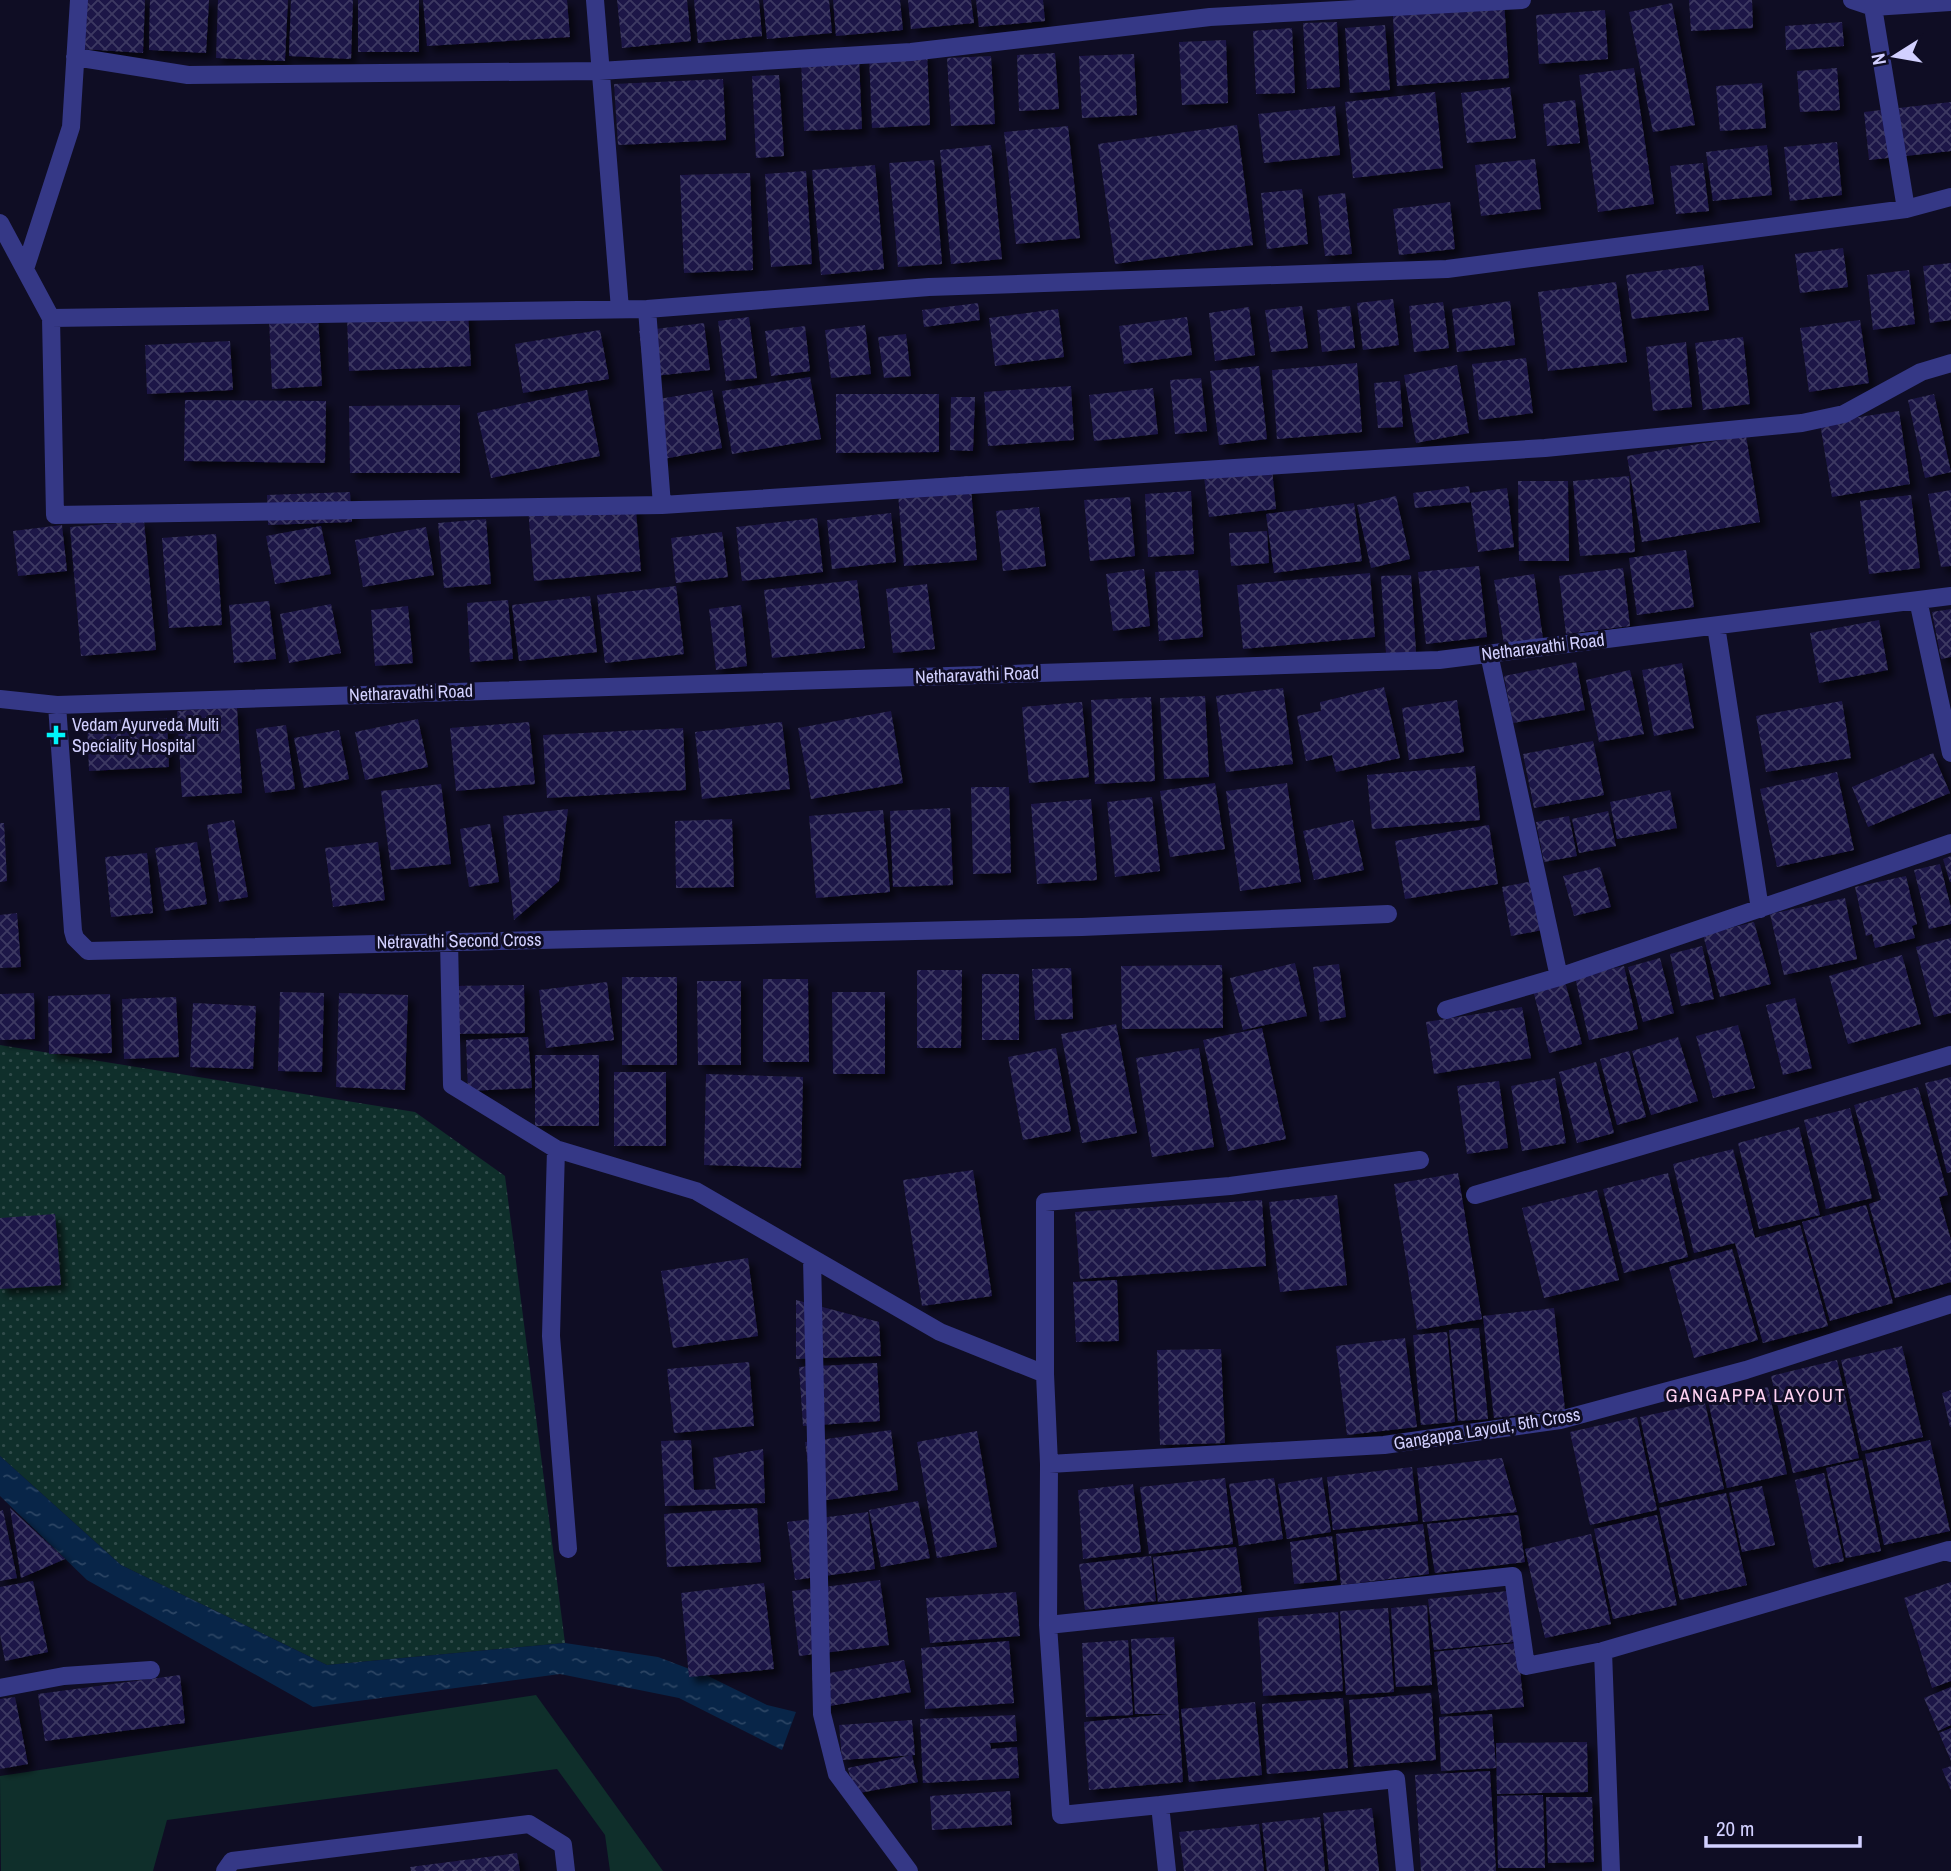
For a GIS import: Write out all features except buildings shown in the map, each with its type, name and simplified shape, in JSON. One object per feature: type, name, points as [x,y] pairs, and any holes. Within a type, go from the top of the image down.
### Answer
[{"type":"street","points":[[25,269],[71,127],[79,0]]},
{"type":"street","points":[[595,0],[620,309]]},
{"type":"street","points":[[75,57],[188,75],[599,71],[911,52],[1210,17],[1522,0]]},
{"type":"street","points":[[1852,0],[1872,7],[1951,2]]},
{"type":"street","points":[[1872,7],[1906,209]]},
{"type":"street","points":[[51,318],[647,309],[929,288],[1447,269],[1906,209],[1951,197]]},
{"type":"street","points":[[0,223],[51,318],[55,515],[662,505],[1545,448],[1802,423],[1844,414],[1921,372],[1951,363]]},
{"type":"street","points":[[647,309],[662,505]]},
{"type":"street","name":"Netharavathi Road","points":[[0,699],[57,705],[1425,660],[1951,596]]},
{"type":"street","points":[[1918,600],[1951,753]]},
{"type":"street","points":[[1716,625],[1760,909]]},
{"type":"street","points":[[1489,653],[1559,977]]},
{"type":"street","name":"Netravathi Second Cross","points":[[57,705],[73,931],[75,939],[88,951],[449,940],[1082,927],[1388,914]]},
{"type":"street","points":[[1446,1010],[1559,977],[1951,843]]},
{"type":"street","points":[[449,940],[452,1085],[555,1149],[696,1191],[940,1332],[1045,1374]]},
{"type":"street","points":[[1475,1195],[1947,1057]]},
{"type":"street","points":[[555,1149],[551,1336],[568,1549]]},
{"type":"street","points":[[1405,1871],[1396,1779],[1060,1815],[1048,1625],[1049,1464],[1045,1374],[1045,1202],[1230,1186],[1420,1160]]},
{"type":"street","points":[[812,1258],[822,1714],[837,1774],[909,1871]]},
{"type":"street","name":"Gangappa Layout, 5th Cross","points":[[1049,1464],[1384,1445],[1560,1420],[1746,1370],[1951,1304]]},
{"type":"street","points":[[1048,1625],[1513,1576],[1526,1666],[1603,1651],[1949,1550],[1951,1553]]},
{"type":"street","points":[[1603,1651],[1611,1871]]},
{"type":"street","points":[[0,1688],[64,1676],[151,1670]]},
{"type":"street","points":[[1160,1805],[1167,1871]]},
{"type":"street","points":[[225,1871],[232,1861],[529,1824],[563,1845],[566,1871]]},
{"type":"green space","points":[[0,1045],[415,1112],[505,1176],[565,1643],[327,1665],[121,1565],[0,1456]]},
{"type":"green space","points":[[536,1695],[663,1871],[610,1871],[605,1835],[557,1769],[167,1820],[153,1871],[1,1871],[0,1776]]},
{"type":"water","points":[[0,1456],[121,1565],[327,1665],[565,1643],[658,1657],[708,1676],[767,1705],[796,1712],[782,1750],[679,1698],[560,1674],[313,1707],[87,1580],[0,1496]]},
{"type":"place","name":"Vedam Ayurveda Multi Speciality Hospital","points":[[56,735]]},
{"type":"district","name":"GANGAPPA LAYOUT","points":[[1756,1395]]}]
